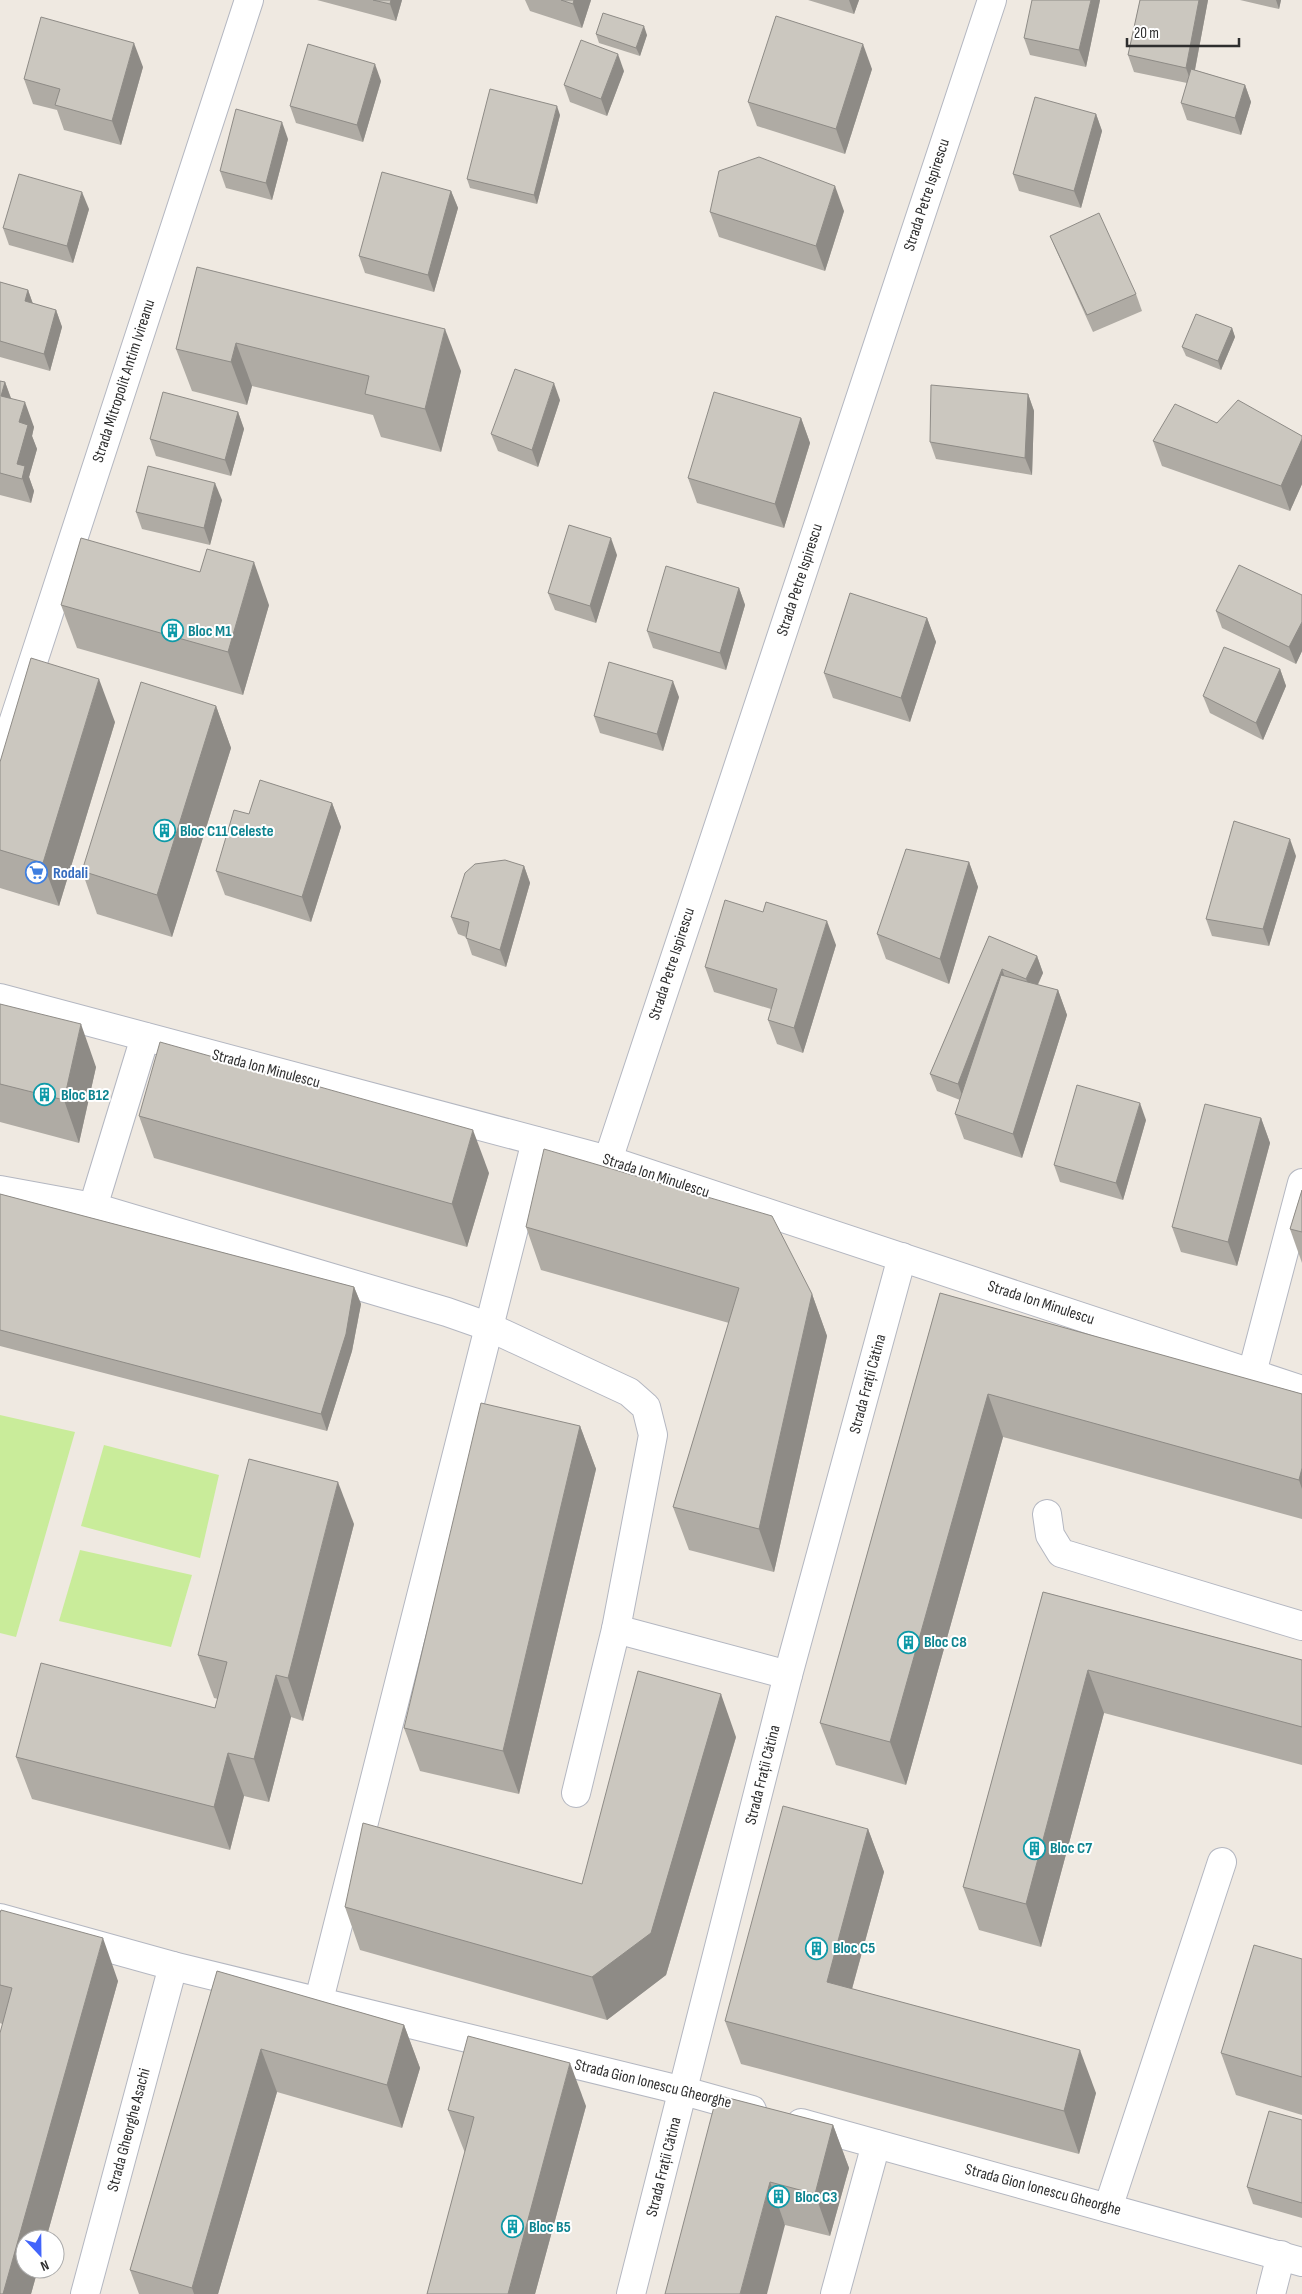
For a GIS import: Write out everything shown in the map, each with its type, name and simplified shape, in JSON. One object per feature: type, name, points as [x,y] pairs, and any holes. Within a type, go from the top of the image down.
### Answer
[{"type":"street","name":"Strada Mitropolit Antim Ivireanu","points":[[0,763],[249,0]]},
{"type":"street","name":"Strada Petre Ispirescu","points":[[608,1160],[992,0]]},
{"type":"street","name":"Strada Ion Minulescu","points":[[0,998],[608,1160],[1302,1390]]},
{"type":"street","points":[[93,1207],[145,1037]]},
{"type":"street","points":[[319,2000],[487,1326],[536,1141]]},
{"type":"street","points":[[1252,1373],[1302,1183]]},
{"type":"street","points":[[0,1190],[93,1207],[487,1326],[629,1392],[646,1407],[653,1435],[616,1629],[576,1792]]},
{"type":"street","name":"Strada Frații Cătina","points":[[631,2294],[788,1675],[902,1258]]},
{"type":"street","points":[[1047,1514],[1050,1535],[1061,1553],[1302,1626]]},
{"type":"street","points":[[616,1629],[788,1675]]},
{"type":"street","points":[[1108,2208],[1222,1862]]},
{"type":"street","name":"Strada Gion Ionescu Gheorghe","points":[[0,1918],[173,1966],[319,2000],[684,2091],[1291,2259]]},
{"type":"street","name":"Strada Gheorghe Asachi","points":[[85,2294],[173,1966]]},
{"type":"street","points":[[835,2294],[876,2144]]},
{"type":"street","points":[[1271,2294],[1291,2259]]},
{"type":"green space","points":[[0,1415],[75,1432],[16,1637],[0,1633]]},
{"type":"green space","points":[[104,1445],[219,1475],[200,1558],[81,1526]]},
{"type":"green space","points":[[80,1550],[192,1575],[171,1647],[59,1621]]},
{"type":"building","points":[[373,0],[391,0],[390,4]]},
{"type":"building","points":[[561,0],[574,0],[573,4]]},
{"type":"building","points":[[1032,0],[1091,0],[1079,50],[1024,38]]},
{"type":"building","points":[[1140,0],[1199,0],[1186,68],[1128,55]]},
{"type":"building","points":[[603,13],[644,26],[636,48],[596,34]]},
{"type":"building","points":[[776,16],[863,44],[836,129],[748,102]]},
{"type":"building","points":[[41,17],[134,43],[112,121],[55,105],[60,89],[24,79]]},
{"type":"building","points":[[581,40],[618,54],[601,99],[564,85]]},
{"type":"building","points":[[308,44],[375,64],[357,125],[290,106]]},
{"type":"building","points":[[1191,69],[1245,85],[1235,118],[1181,103]]},
{"type":"building","points":[[490,89],[557,106],[534,195],[467,179]]},
{"type":"building","points":[[1035,97],[1096,114],[1074,191],[1013,174]]},
{"type":"building","points":[[236,109],[282,122],[266,183],[220,171]]},
{"type":"building","points":[[759,157],[835,186],[816,246],[710,212],[719,171]]},
{"type":"building","points":[[382,172],[451,191],[428,275],[359,256]]},
{"type":"building","points":[[19,174],[82,192],[67,246],[3,228]]},
{"type":"building","points":[[1099,213],[1136,294],[1087,315],[1050,236]]},
{"type":"building","points":[[197,267],[445,329],[425,409],[365,394],[369,376],[236,343],[231,362],[176,349]]},
{"type":"building","points":[[0,282],[28,290],[25,301],[56,310],[44,354],[0,341]]},
{"type":"building","points":[[1196,314],[1232,328],[1218,361],[1182,347]]},
{"type":"building","points":[[515,369],[554,383],[532,450],[491,434]]},
{"type":"building","points":[[0,381],[5,382],[1,396],[25,402],[19,422],[28,425],[17,464],[25,466],[22,479],[0,473]]},
{"type":"building","points":[[931,385],[1028,394],[1025,458],[930,442]]},
{"type":"building","points":[[163,392],[238,412],[225,460],[150,439]]},
{"type":"building","points":[[714,392],[801,418],[775,504],[688,478]]},
{"type":"building","points":[[1238,400],[1302,436],[1281,486],[1153,441],[1175,404],[1217,423]]},
{"type":"building","points":[[148,466],[215,483],[204,528],[136,512]]},
{"type":"building","points":[[569,525],[611,538],[590,606],[548,593]]},
{"type":"building","points":[[81,538],[200,572],[207,549],[254,562],[228,652],[61,605]]},
{"type":"building","points":[[1239,565],[1302,595],[1302,622],[1289,647],[1216,611]]},
{"type":"building","points":[[666,566],[739,588],[720,653],[647,631]]},
{"type":"building","points":[[850,593],[927,618],[901,698],[824,673]]},
{"type":"building","points":[[1224,647],[1280,669],[1256,723],[1203,696]]},
{"type":"building","points":[[31,658],[99,679],[43,863],[0,850],[0,762]]},
{"type":"building","points":[[609,662],[673,681],[657,734],[594,716]]},
{"type":"building","points":[[141,682],[216,706],[157,895],[82,871]]},
{"type":"building","points":[[260,780],[332,803],[302,897],[216,871],[234,810],[249,814]]},
{"type":"building","points":[[1234,821],[1290,839],[1263,929],[1206,919]]},
{"type":"building","points":[[906,849],[969,862],[940,959],[877,934]]},
{"type":"building","points":[[505,860],[524,866],[500,950],[466,938],[469,922],[451,917],[465,873],[475,864]]},
{"type":"building","points":[[725,900],[763,912],[766,902],[827,921],[794,1028],[768,1020],[777,989],[705,967]]},
{"type":"building","points":[[989,936],[1037,956],[1026,979],[1002,969],[958,1084],[930,1074]]},
{"type":"building","points":[[1001,975],[1058,990],[1013,1134],[955,1114]]},
{"type":"building","points":[[0,1004],[81,1024],[64,1100],[0,1084]]},
{"type":"building","points":[[160,1042],[473,1130],[452,1204],[139,1116]]},
{"type":"building","points":[[1077,1085],[1140,1103],[1116,1183],[1054,1165]]},
{"type":"building","points":[[1205,1104],[1261,1118],[1228,1242],[1172,1227]]},
{"type":"building","points":[[544,1149],[772,1216],[812,1294],[759,1529],[673,1507],[739,1288],[526,1227]]},
{"type":"building","points":[[1302,1190],[1302,1232],[1290,1229]]},
{"type":"building","points":[[0,1194],[354,1287],[346,1334],[321,1414],[0,1330]]},
{"type":"building","points":[[940,1293],[1302,1394],[1302,1468],[1299,1480],[988,1394],[890,1742],[820,1723]]},
{"type":"building","points":[[481,1403],[580,1426],[503,1751],[404,1728]]},
{"type":"building","points":[[249,1459],[338,1482],[288,1678],[276,1675],[254,1759],[228,1753],[214,1807],[16,1757],[41,1663],[215,1708],[227,1662],[198,1655]]},
{"type":"building","points":[[1043,1592],[1302,1660],[1302,1727],[1088,1670],[1026,1904],[963,1887]]},
{"type":"building","points":[[638,1671],[721,1694],[651,1933],[592,1977],[345,1907],[363,1823],[582,1884]]},
{"type":"building","points":[[783,1806],[868,1829],[827,1982],[1080,2050],[1064,2111],[725,2021]]},
{"type":"building","points":[[1,1910],[103,1938],[21,2229],[15,2229],[15,2251],[3,2294],[0,2294],[0,2033],[12,1988],[0,1985]]},
{"type":"building","points":[[1254,1945],[1302,1959],[1302,2077],[1221,2053]]},
{"type":"building","points":[[217,1971],[404,2025],[387,2085],[261,2049],[192,2288],[130,2270]]},
{"type":"building","points":[[468,2036],[570,2063],[508,2294],[427,2294],[474,2117],[448,2110]]},
{"type":"building","points":[[717,2095],[833,2125],[815,2194],[770,2182],[740,2294],[665,2294]]},
{"type":"building","points":[[1269,2111],[1302,2120],[1302,2203],[1247,2187]]},
{"type":"place","name":"Bloc M1","points":[[172,631]]},
{"type":"place","name":"Bloc C11 Celeste","points":[[164,831]]},
{"type":"place","name":"Rodali","points":[[37,873]]},
{"type":"place","name":"Bloc B12","points":[[45,1095]]},
{"type":"place","name":"Bloc C8","points":[[908,1642]]},
{"type":"place","name":"Bloc C7","points":[[1034,1848]]},
{"type":"place","name":"Bloc C5","points":[[817,1948]]},
{"type":"place","name":"Bloc C3","points":[[779,2197]]},
{"type":"place","name":"Bloc B5","points":[[513,2227]]}]
